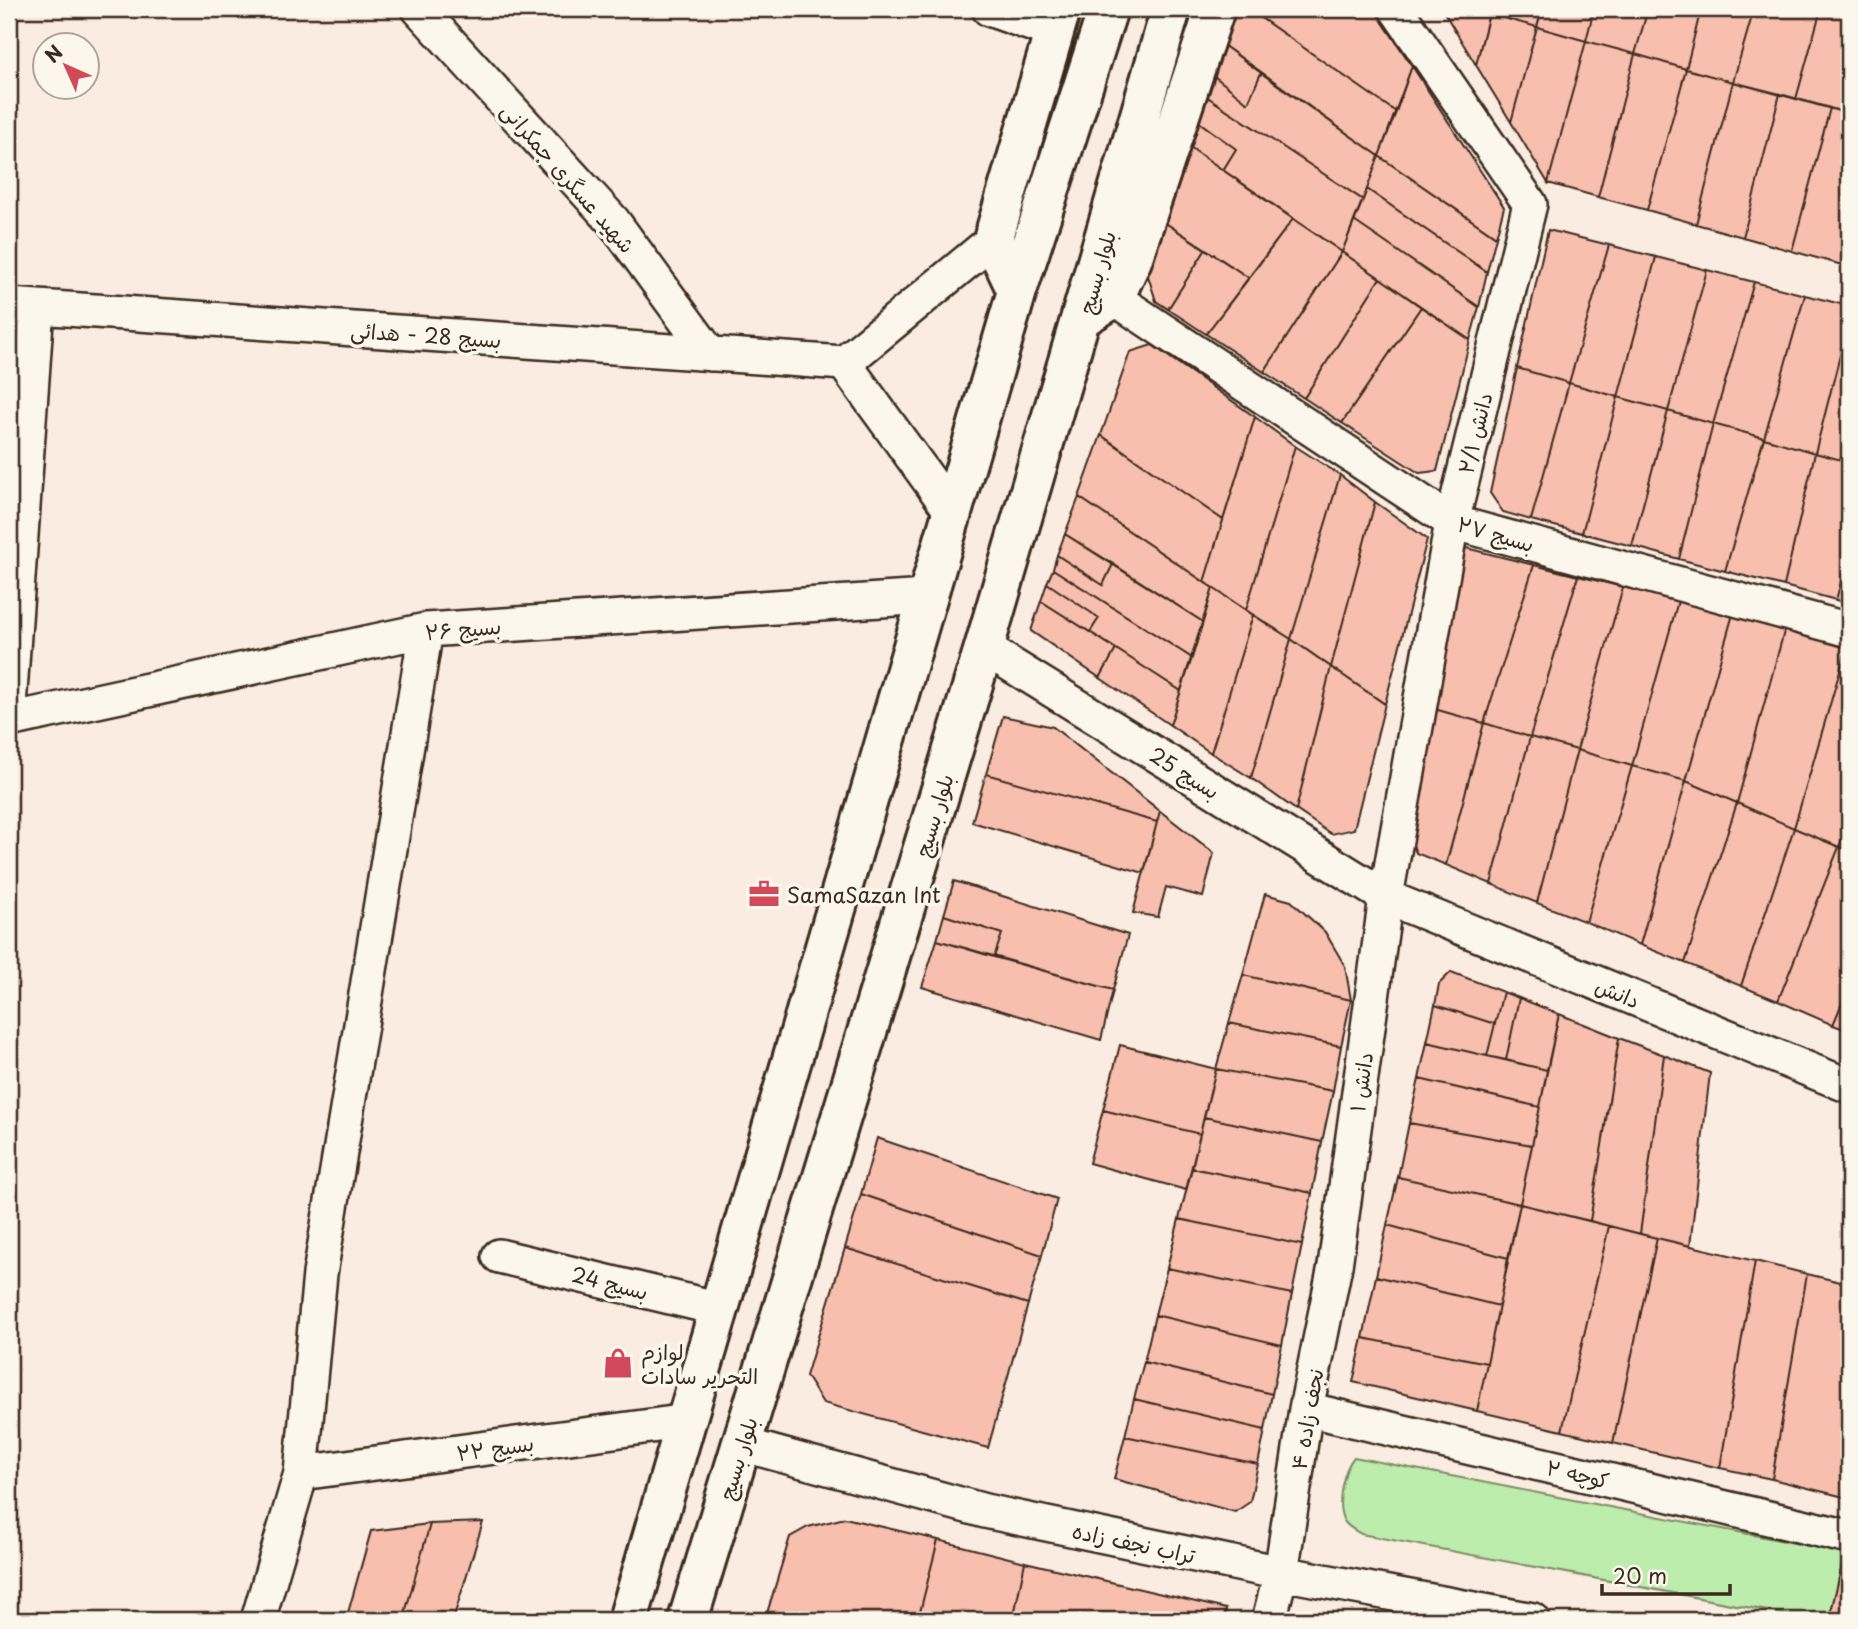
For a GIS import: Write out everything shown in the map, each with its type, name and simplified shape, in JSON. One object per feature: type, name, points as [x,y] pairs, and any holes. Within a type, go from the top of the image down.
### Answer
[{"type":"main road","points":[[628,1620],[1017,291],[1108,9]]},
{"type":"main road","name":"بلوار بسیج","points":[[688,1620],[984,648],[1098,308],[1171,9]]},
{"type":"main road","points":[[1098,308],[1132,260],[1214,9]]},
{"type":"main road","points":[[1017,291],[993,240],[1058,20]]},
{"type":"street","name":"شهید عسگری جمکرانی","points":[[419,9],[613,222],[710,354]]},
{"type":"street","points":[[989,9],[1058,20]]},
{"type":"street","name":"دانش ۲/۱","points":[[1386,897],[1452,522],[1530,204],[1396,9]]},
{"type":"street","points":[[952,512],[844,363],[993,240]]},
{"type":"street","name":"بسیج 28 - هدائی","points":[[23,306],[844,363]]},
{"type":"street","points":[[9,706],[23,306]]},
{"type":"street","name":"بسیج ۲۷","points":[[1098,308],[1452,522],[1849,630]]},
{"type":"street","name":"بسیج ۲۶","points":[[9,720],[426,630],[926,597]]},
{"type":"street","points":[[258,1620],[301,1473],[320,1274],[426,630]]},
{"type":"street","name":"بسیج 25","points":[[984,648],[1386,897]]},
{"type":"street","name":"دانش","points":[[1386,897],[1849,1086]]},
{"type":"street","name":"دانش ۱","points":[[1335,1266],[1386,897]]},
{"type":"street","name":"بسیج 24","points":[[499,1256],[720,1309]]},
{"type":"street","name":"نجف زاده ۴","points":[[1269,1620],[1281,1573],[1306,1409],[1335,1266]]},
{"type":"street","name":"کوچه ۲","points":[[1306,1409],[1849,1537]]},
{"type":"street","name":"بسیج ۲۲","points":[[301,1473],[688,1421]]},
{"type":"street","name":"تراب نجف زاده","points":[[741,1444],[985,1511],[1281,1573],[1532,1620]]},
{"type":"green space","points":[[1354,1457],[1845,1553],[1829,1620],[1815,1620],[1361,1534],[1344,1521],[1340,1504],[1344,1478]]},
{"type":"building","points":[[1228,9],[1248,9],[1396,112],[1379,156],[1219,42]]},
{"type":"building","points":[[1248,9],[1374,9],[1412,66],[1396,112]]},
{"type":"building","points":[[1442,9],[1490,9],[1476,65]]},
{"type":"building","points":[[1490,9],[1542,9],[1537,27],[1489,14]]},
{"type":"building","points":[[1542,9],[1594,9],[1586,41],[1537,27]]},
{"type":"building","points":[[1594,9],[1648,9],[1635,54],[1586,41]]},
{"type":"building","points":[[1648,9],[1701,9],[1686,69],[1635,54]]},
{"type":"building","points":[[1701,9],[1754,9],[1733,82],[1686,69]]},
{"type":"building","points":[[1754,9],[1821,9],[1796,99],[1733,82]]},
{"type":"building","points":[[1821,9],[1849,9],[1849,98],[1846,113],[1796,99]]},
{"type":"building","points":[[1489,14],[1537,27],[1511,122],[1476,65]]},
{"type":"building","points":[[1537,27],[1586,41],[1548,183],[1511,122]]},
{"type":"building","points":[[1586,41],[1635,54],[1598,197],[1548,183]]},
{"type":"building","points":[[1219,42],[1261,73],[1248,103],[1209,72]]},
{"type":"building","points":[[1635,54],[1686,69],[1647,210],[1598,197]]},
{"type":"building","points":[[1412,66],[1504,207],[1496,237],[1379,156]]},
{"type":"building","points":[[1686,69],[1733,82],[1696,224],[1647,210]]},
{"type":"building","points":[[1209,72],[1248,103],[1261,73],[1379,156],[1363,200],[1203,94]]},
{"type":"building","points":[[1733,82],[1780,94],[1743,237],[1696,224]]},
{"type":"building","points":[[1203,94],[1363,200],[1342,252],[1223,170],[1236,149],[1195,119]]},
{"type":"building","points":[[1780,94],[1830,108],[1792,251],[1743,237]]},
{"type":"building","points":[[1830,108],[1849,114],[1849,236],[1842,265],[1792,251]]},
{"type":"building","points":[[1195,119],[1236,149],[1223,170],[1187,145]]},
{"type":"building","points":[[1187,145],[1293,219],[1249,278],[1164,222]]},
{"type":"building","points":[[1379,156],[1496,237],[1487,272],[1367,189]]},
{"type":"building","points":[[1367,189],[1487,272],[1479,307],[1354,221]]},
{"type":"building","points":[[1293,219],[1342,252],[1264,372],[1206,334]]},
{"type":"building","points":[[1354,221],[1479,307],[1470,340],[1342,252]]},
{"type":"building","points":[[1164,222],[1206,249],[1168,309],[1156,301],[1148,276]]},
{"type":"building","points":[[1548,230],[1609,245],[1569,383],[1517,368]]},
{"type":"building","points":[[1849,236],[1849,267],[1842,265]]},
{"type":"building","points":[[1609,245],[1656,257],[1618,397],[1569,383]]},
{"type":"building","points":[[1206,249],[1249,278],[1206,334],[1168,309]]},
{"type":"building","points":[[1342,252],[1380,278],[1304,398],[1264,372]]},
{"type":"building","points":[[1656,257],[1707,270],[1668,411],[1618,397]]},
{"type":"building","points":[[1707,270],[1754,282],[1713,424],[1668,411]]},
{"type":"building","points":[[1380,278],[1421,307],[1342,423],[1304,398]]},
{"type":"building","points":[[1754,282],[1805,295],[1764,438],[1713,424]]},
{"type":"building","points":[[1805,295],[1849,306],[1849,320],[1815,453],[1764,438]]},
{"type":"building","points":[[1421,307],[1470,340],[1437,471],[1419,473],[1342,423]]},
{"type":"building","points":[[1849,320],[1849,462],[1815,453]]},
{"type":"building","points":[[1152,345],[1255,417],[1223,520],[1101,435],[1130,352]]},
{"type":"building","points":[[1517,368],[1569,383],[1531,520],[1503,512],[1490,493]]},
{"type":"building","points":[[1569,383],[1618,397],[1582,533],[1531,520]]},
{"type":"building","points":[[1618,397],[1668,411],[1632,546],[1582,533]]},
{"type":"building","points":[[1668,411],[1713,424],[1679,559],[1632,546]]},
{"type":"building","points":[[1255,417],[1295,446],[1246,610],[1204,582]]},
{"type":"building","points":[[1713,424],[1764,438],[1725,571],[1679,559]]},
{"type":"building","points":[[1101,435],[1223,520],[1204,582],[1079,497]]},
{"type":"building","points":[[1764,438],[1815,453],[1784,586],[1725,571]]},
{"type":"building","points":[[1295,446],[1340,475],[1291,639],[1246,610]]},
{"type":"building","points":[[1815,453],[1849,462],[1849,553],[1836,600],[1784,586]]},
{"type":"building","points":[[1340,475],[1375,502],[1331,667],[1291,639]]},
{"type":"building","points":[[1079,497],[1213,588],[1203,622],[1065,534]]},
{"type":"building","points":[[1375,502],[1427,539],[1385,704],[1331,667]]},
{"type":"building","points":[[1065,534],[1113,564],[1103,585],[1057,555]]},
{"type":"building","points":[[1462,547],[1534,565],[1484,723],[1427,707]]},
{"type":"building","points":[[1849,553],[1849,603],[1836,600]]},
{"type":"building","points":[[1057,555],[1103,585],[1113,564],[1203,622],[1192,658],[1053,569]]},
{"type":"building","points":[[1534,565],[1578,576],[1530,737],[1484,723]]},
{"type":"building","points":[[1053,569],[1192,658],[1181,691],[1090,632],[1099,618],[1047,583]]},
{"type":"building","points":[[1578,576],[1623,587],[1577,750],[1530,737]]},
{"type":"building","points":[[1047,583],[1099,618],[1090,632],[1041,601]]},
{"type":"building","points":[[1623,587],[1678,601],[1632,766],[1577,750]]},
{"type":"building","points":[[1213,588],[1253,615],[1211,753],[1170,725]]},
{"type":"building","points":[[1041,601],[1116,649],[1100,678],[1031,631]]},
{"type":"building","points":[[1678,601],[1733,614],[1686,781],[1632,766]]},
{"type":"building","points":[[1733,614],[1785,628],[1737,803],[1686,781]]},
{"type":"building","points":[[1253,615],[1291,639],[1251,778],[1211,753]]},
{"type":"building","points":[[1785,628],[1848,643],[1794,828],[1737,803]]},
{"type":"building","points":[[1291,639],[1331,667],[1296,810],[1251,778]]},
{"type":"building","points":[[1848,643],[1849,823],[1839,847],[1794,828]]},
{"type":"building","points":[[1116,649],[1181,691],[1170,725],[1100,678]]},
{"type":"building","points":[[1331,667],[1385,704],[1354,829],[1331,834],[1296,810]]},
{"type":"building","points":[[1427,707],[1484,723],[1446,865],[1416,853],[1403,820]]},
{"type":"building","points":[[1003,716],[1053,727],[1160,811],[1157,822],[986,774]]},
{"type":"building","points":[[1484,723],[1530,737],[1491,884],[1446,865]]},
{"type":"building","points":[[1530,737],[1577,750],[1537,903],[1491,884]]},
{"type":"building","points":[[1577,750],[1632,766],[1586,922],[1537,903]]},
{"type":"building","points":[[1632,766],[1686,781],[1640,945],[1586,922]]},
{"type":"building","points":[[986,774],[1157,822],[1144,873],[972,822]]},
{"type":"building","points":[[1686,781],[1737,803],[1685,963],[1640,945]]},
{"type":"building","points":[[1737,803],[1794,828],[1741,986],[1685,963]]},
{"type":"building","points":[[1160,811],[1214,853],[1203,897],[1166,887],[1158,917],[1133,913]]},
{"type":"building","points":[[1849,823],[1849,851],[1839,847]]},
{"type":"building","points":[[1794,828],[1839,847],[1778,1001],[1741,986]]},
{"type":"building","points":[[1839,847],[1849,851],[1849,986],[1833,1025],[1778,1001]]},
{"type":"building","points":[[954,881],[1128,935],[1113,990],[994,957],[1002,934],[944,915]]},
{"type":"building","points":[[1265,894],[1291,901],[1325,932],[1345,966],[1351,1000],[1243,975]]},
{"type":"building","points":[[944,915],[1002,934],[994,957],[937,940]]},
{"type":"building","points":[[937,940],[1113,990],[1101,1040],[922,987]]},
{"type":"building","points":[[1451,972],[1503,992],[1495,1024],[1435,1005],[1439,984]]},
{"type":"building","points":[[1243,975],[1351,1000],[1341,1046],[1229,1023]]},
{"type":"building","points":[[1849,986],[1849,1031],[1833,1025]]},
{"type":"building","points":[[1503,992],[1519,998],[1506,1060],[1487,1056]]},
{"type":"building","points":[[1519,998],[1559,1014],[1547,1070],[1506,1060]]},
{"type":"building","points":[[1435,1005],[1495,1024],[1487,1056],[1427,1042]]},
{"type":"building","points":[[1559,1014],[1619,1038],[1590,1221],[1520,1204]]},
{"type":"building","points":[[1229,1023],[1341,1046],[1333,1091],[1216,1069]]},
{"type":"building","points":[[1619,1038],[1664,1055],[1640,1234],[1590,1221]]},
{"type":"building","points":[[1427,1042],[1547,1070],[1540,1107],[1419,1079]]},
{"type":"building","points":[[1120,1045],[1216,1069],[1200,1134],[1103,1110]]},
{"type":"building","points":[[1664,1055],[1710,1073],[1690,1246],[1640,1234]]},
{"type":"building","points":[[1216,1069],[1333,1091],[1322,1142],[1204,1117]]},
{"type":"building","points":[[1419,1079],[1540,1107],[1532,1145],[1409,1123]]},
{"type":"building","points":[[1103,1110],[1200,1134],[1186,1190],[1089,1163]]},
{"type":"building","points":[[1204,1117],[1322,1142],[1312,1193],[1192,1168]]},
{"type":"building","points":[[1409,1123],[1532,1145],[1520,1204],[1398,1177]]},
{"type":"building","points":[[877,1138],[1057,1199],[1042,1255],[861,1194]]},
{"type":"building","points":[[1192,1168],[1312,1193],[1302,1245],[1179,1219]]},
{"type":"building","points":[[1398,1177],[1520,1204],[1508,1258],[1387,1225]]},
{"type":"building","points":[[861,1194],[1042,1255],[1028,1304],[845,1248]]},
{"type":"building","points":[[1520,1204],[1609,1226],[1562,1431],[1477,1411]]},
{"type":"building","points":[[1179,1219],[1302,1245],[1292,1294],[1167,1268]]},
{"type":"building","points":[[1387,1225],[1508,1258],[1499,1306],[1376,1276]]},
{"type":"building","points":[[1609,1226],[1657,1238],[1613,1443],[1562,1431]]},
{"type":"building","points":[[1657,1238],[1755,1261],[1720,1468],[1613,1443]]},
{"type":"building","points":[[845,1248],[1028,1304],[988,1448],[823,1403],[806,1376]]},
{"type":"building","points":[[1755,1261],[1807,1274],[1772,1479],[1720,1468]]},
{"type":"building","points":[[1167,1268],[1292,1294],[1282,1345],[1155,1315]]},
{"type":"building","points":[[1807,1274],[1849,1284],[1849,1477],[1844,1497],[1772,1479]]},
{"type":"building","points":[[1376,1276],[1499,1306],[1487,1363],[1363,1338]]},
{"type":"building","points":[[1155,1315],[1282,1345],[1272,1394],[1144,1362]]},
{"type":"building","points":[[1363,1338],[1487,1363],[1477,1411],[1353,1382]]},
{"type":"building","points":[[1144,1362],[1272,1394],[1265,1430],[1134,1399]]},
{"type":"building","points":[[1134,1399],[1265,1430],[1258,1464],[1125,1436]]},
{"type":"building","points":[[1125,1436],[1258,1464],[1250,1502],[1235,1512],[1114,1479]]},
{"type":"building","points":[[1849,1477],[1849,1498],[1844,1497]]},
{"type":"building","points":[[845,1518],[938,1540],[918,1620],[765,1620],[790,1537],[808,1527]]},
{"type":"building","points":[[483,1522],[453,1620],[403,1620],[430,1524]]},
{"type":"building","points":[[430,1524],[403,1620],[346,1620],[371,1531]]},
{"type":"building","points":[[938,1540],[1025,1562],[1013,1620],[918,1620]]},
{"type":"building","points":[[1845,1553],[1849,1554],[1849,1620],[1829,1620]]},
{"type":"building","points":[[1025,1562],[1226,1609],[1224,1620],[1013,1620]]},
{"type":"place","name":"SamaSazan Int","points":[[764,894]]},
{"type":"place","name":"لوازم التحریر سادات","points":[[618,1363]]}]
